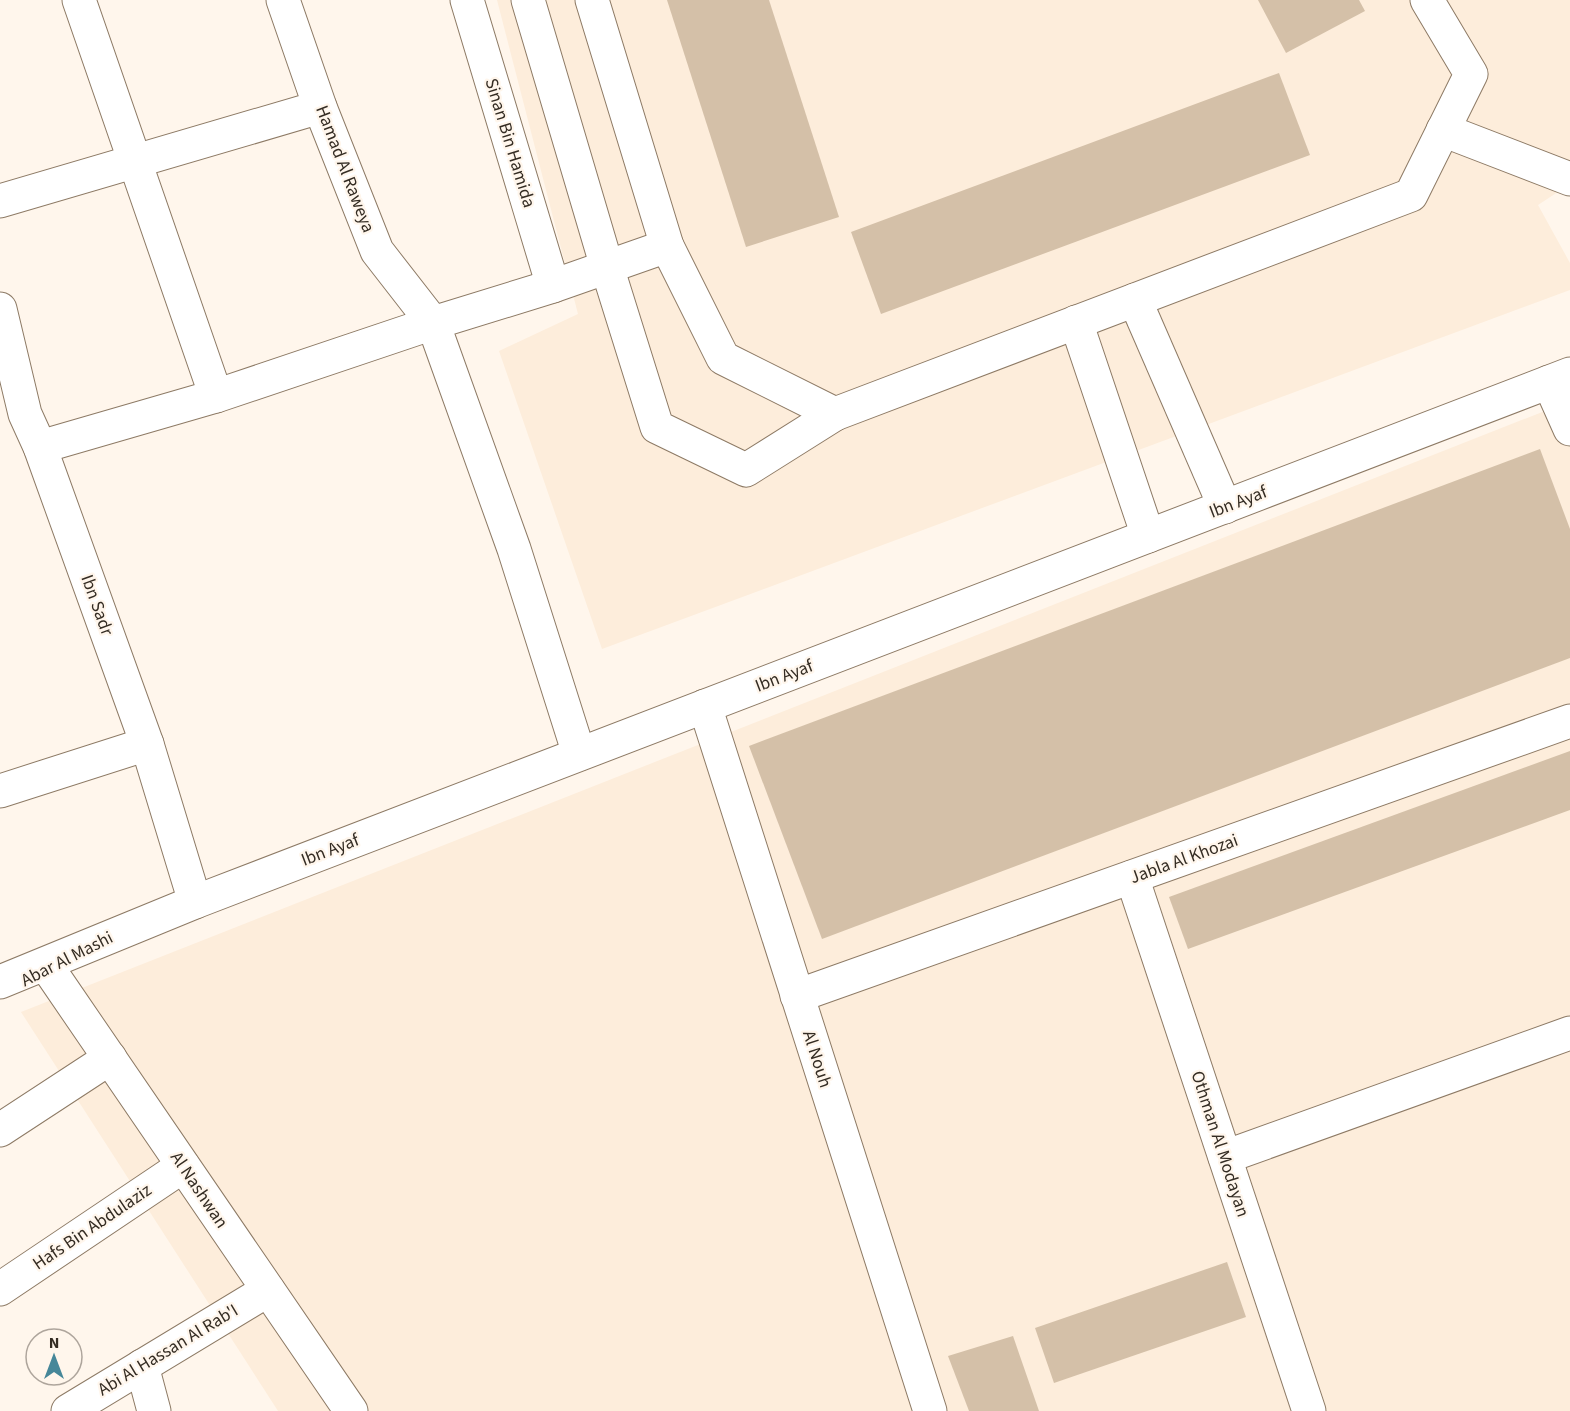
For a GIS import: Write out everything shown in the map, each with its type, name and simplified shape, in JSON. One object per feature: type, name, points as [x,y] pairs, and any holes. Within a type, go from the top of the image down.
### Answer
[{"type":"street","points":[[79,0],[216,396]]},
{"type":"street","name":"Hamad Al Raweya","points":[[283,0],[320,107],[377,251],[433,323],[513,549],[579,754]]},
{"type":"street","name":"Sinan Bin Hamida","points":[[467,0],[553,286]]},
{"type":"street","points":[[528,0],[657,428],[746,470],[836,414],[1411,195],[1471,74],[1427,0]]},
{"type":"street","points":[[592,0],[667,246],[723,358],[836,414]]},
{"type":"street","points":[[0,201],[320,107]]},
{"type":"street","points":[[1443,130],[1570,178]]},
{"type":"street","points":[[40,447],[216,396],[433,323],[553,286],[667,246]]},
{"type":"street","points":[[1135,300],[1225,507]]},
{"type":"street","name":"Ibn Sadr","points":[[0,309],[12,418],[40,447],[147,744],[195,902]]},
{"type":"street","points":[[1076,322],[1148,536]]},
{"type":"street","points":[[1559,378],[1570,429]]},
{"type":"street","name":"Ibn Ayaf","points":[[0,982],[195,902],[1559,378]]},
{"type":"street","name":"Al Nouh","points":[[705,706],[930,1411]]},
{"type":"street","name":"Jabla Al Khozai","points":[[797,996],[1570,721]]},
{"type":"street","points":[[0,791],[147,744]]},
{"type":"street","name":"Othman Al Modayan","points":[[1132,877],[1309,1411]]},
{"type":"street","name":"Abar Al Mashi","points":[[0,992],[134,926]]},
{"type":"street","name":"Al Nashwan","points":[[48,968],[351,1411]]},
{"type":"street","points":[[1225,1157],[1570,1033]]},
{"type":"street","points":[[0,1130],[110,1058]]},
{"type":"street","name":"Hafs Bin Abdulaziz","points":[[0,1289],[183,1166]]},
{"type":"street","name":"Abi Al Hassan Al Rab'I","points":[[68,1411],[268,1290]]},
{"type":"street","points":[[142,1366],[154,1411]]},
{"type":"shaded area","points":[[497,0],[1570,0],[1570,184],[1538,205],[1570,263],[1570,290],[602,649],[499,351],[578,314]]},
{"type":"shaded area","points":[[1570,401],[1570,1411],[278,1411],[21,1012]]},
{"type":"building","points":[[667,0],[769,0],[839,217],[746,247]]},
{"type":"building","points":[[1258,0],[1359,0],[1365,11],[1286,53]]},
{"type":"building","points":[[1279,73],[1310,155],[881,314],[851,232]]},
{"type":"building","points":[[1540,449],[1570,529],[1570,658],[822,939],[749,746]]},
{"type":"building","points":[[1570,751],[1570,810],[1188,949],[1169,897]]},
{"type":"building","points":[[1227,1262],[1246,1317],[1054,1383],[1035,1328]]},
{"type":"building","points":[[1013,1336],[1039,1411],[969,1411],[948,1356]]}]
